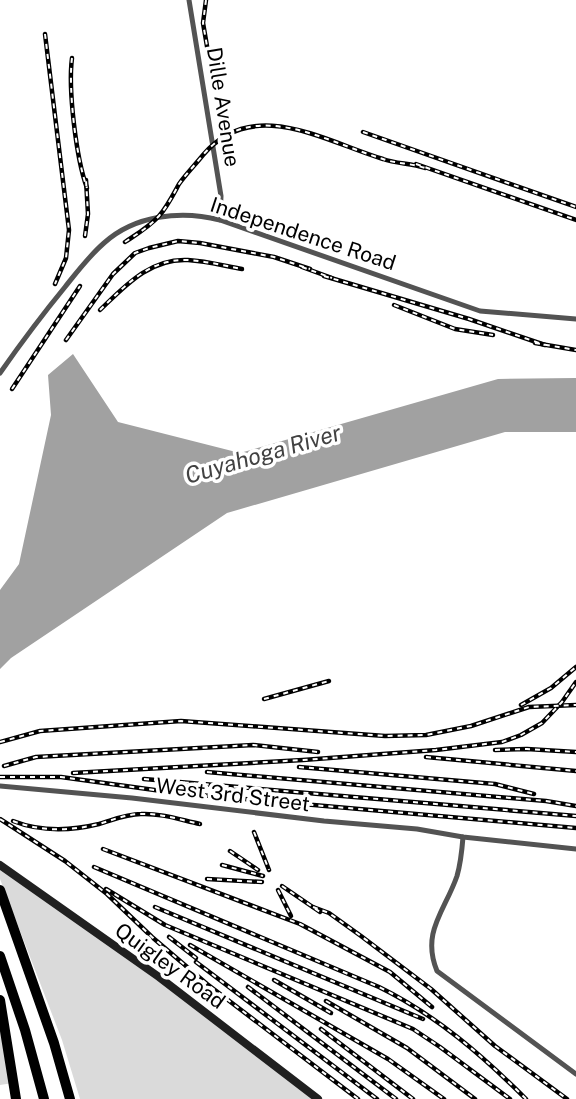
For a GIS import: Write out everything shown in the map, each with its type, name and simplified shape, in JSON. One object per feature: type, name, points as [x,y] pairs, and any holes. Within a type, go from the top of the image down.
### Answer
[{"type":"highway","points":[[0,890],[54,1042],[70,1099]]},
{"type":"highway","points":[[0,956],[32,1052],[44,1099]]},
{"type":"highway","points":[[0,1000],[16,1099]]},
{"type":"highway","points":[[54,1042],[66,1066],[76,1099]]},
{"type":"street","name":"Dille Avenue","points":[[189,0],[221,196],[220,220]]},
{"type":"street","name":"Independence Road","points":[[0,373],[52,302],[95,251],[116,233],[171,215],[197,215],[220,220],[480,311],[576,319]]},
{"type":"street","name":"West 3rd Street","points":[[0,786],[417,829],[576,849]]},
{"type":"street","points":[[463,836],[462,856],[456,878],[431,942],[431,956],[437,971],[576,1074]]},
{"type":"street","name":"Quigley Road","points":[[0,865],[159,977],[318,1099]]},
{"type":"shaded area","points":[[0,865],[318,1099],[80,1099],[62,1040],[0,879]]},
{"type":"shaded area","points":[[0,1021],[13,1083],[0,1085]]},
{"type":"water","name":"Cuyahoga River","points":[[73,354],[118,422],[240,453],[498,379],[576,378],[576,432],[505,432],[227,513],[11,658],[0,669],[0,590],[19,564],[51,415],[48,375]]},
{"type":"railway","points":[[206,0],[203,23],[208,52]]},
{"type":"railway","points":[[45,34],[69,230],[66,258],[55,284]]},
{"type":"railway","points":[[72,58],[74,123],[79,159],[87,188]]},
{"type":"railway","points":[[125,242],[159,216],[179,184],[203,155],[223,137],[244,128],[290,128],[388,161],[425,168]]},
{"type":"railway","points":[[363,132],[576,207]]},
{"type":"railway","points":[[416,164],[576,220]]},
{"type":"railway","points":[[85,236],[88,214],[86,180]]},
{"type":"railway","points":[[66,340],[113,274],[135,253],[149,248],[178,241],[200,243],[274,257],[310,269]]},
{"type":"railway","points":[[100,310],[139,275],[162,264],[188,260],[242,269]]},
{"type":"railway","points":[[302,267],[332,278]]},
{"type":"railway","points":[[324,276],[469,319],[545,345]]},
{"type":"railway","points":[[12,389],[80,286]]},
{"type":"railway","points":[[394,305],[455,329],[493,335]]},
{"type":"railway","points":[[535,343],[576,350]]},
{"type":"railway","points":[[521,705],[551,688],[576,667]]},
{"type":"railway","points":[[264,699],[329,681]]},
{"type":"railway","points":[[73,773],[303,760],[502,742],[542,723],[576,682]]},
{"type":"railway","points":[[0,742],[40,731],[181,721],[385,736],[426,735],[471,726],[529,707],[576,705]]},
{"type":"railway","points":[[4,766],[36,757],[253,745],[318,752]]},
{"type":"railway","points":[[495,750],[576,752]]},
{"type":"railway","points":[[426,757],[576,771]]},
{"type":"railway","points":[[299,767],[495,784],[534,794]]},
{"type":"railway","points":[[207,772],[546,801],[576,806]]},
{"type":"railway","points":[[0,777],[61,777],[176,793],[576,828]]},
{"type":"railway","points":[[144,779],[576,816]]},
{"type":"railway","points":[[13,821],[45,829],[66,829],[99,824],[130,815],[148,814],[200,824]]},
{"type":"railway","points":[[0,819],[65,861],[107,894],[207,984],[358,1099]]},
{"type":"railway","points":[[254,832],[269,870]]},
{"type":"railway","points":[[103,849],[300,924],[390,972],[432,1007]]},
{"type":"railway","points":[[230,851],[258,870]]},
{"type":"railway","points":[[222,865],[263,876]]},
{"type":"railway","points":[[94,867],[400,998],[457,1037],[526,1099]]},
{"type":"railway","points":[[207,879],[262,882]]},
{"type":"railway","points":[[282,886],[320,912]]},
{"type":"railway","points":[[106,889],[165,925],[413,1029],[510,1099]]},
{"type":"railway","points":[[278,890],[291,916]]},
{"type":"railway","points":[[155,907],[423,1019]]},
{"type":"railway","points":[[313,907],[329,913],[361,936],[431,989],[495,1046],[567,1099]]},
{"type":"railway","points":[[169,937],[196,958]]},
{"type":"railway","points":[[190,945],[388,1059],[444,1099]]},
{"type":"railway","points":[[196,962],[377,1099]]},
{"type":"railway","points":[[274,980],[331,1013]]},
{"type":"railway","points":[[248,987],[396,1099]]},
{"type":"railway","points":[[326,1001],[407,1048],[475,1099]]},
{"type":"railway","points":[[321,1029],[413,1099]]}]
